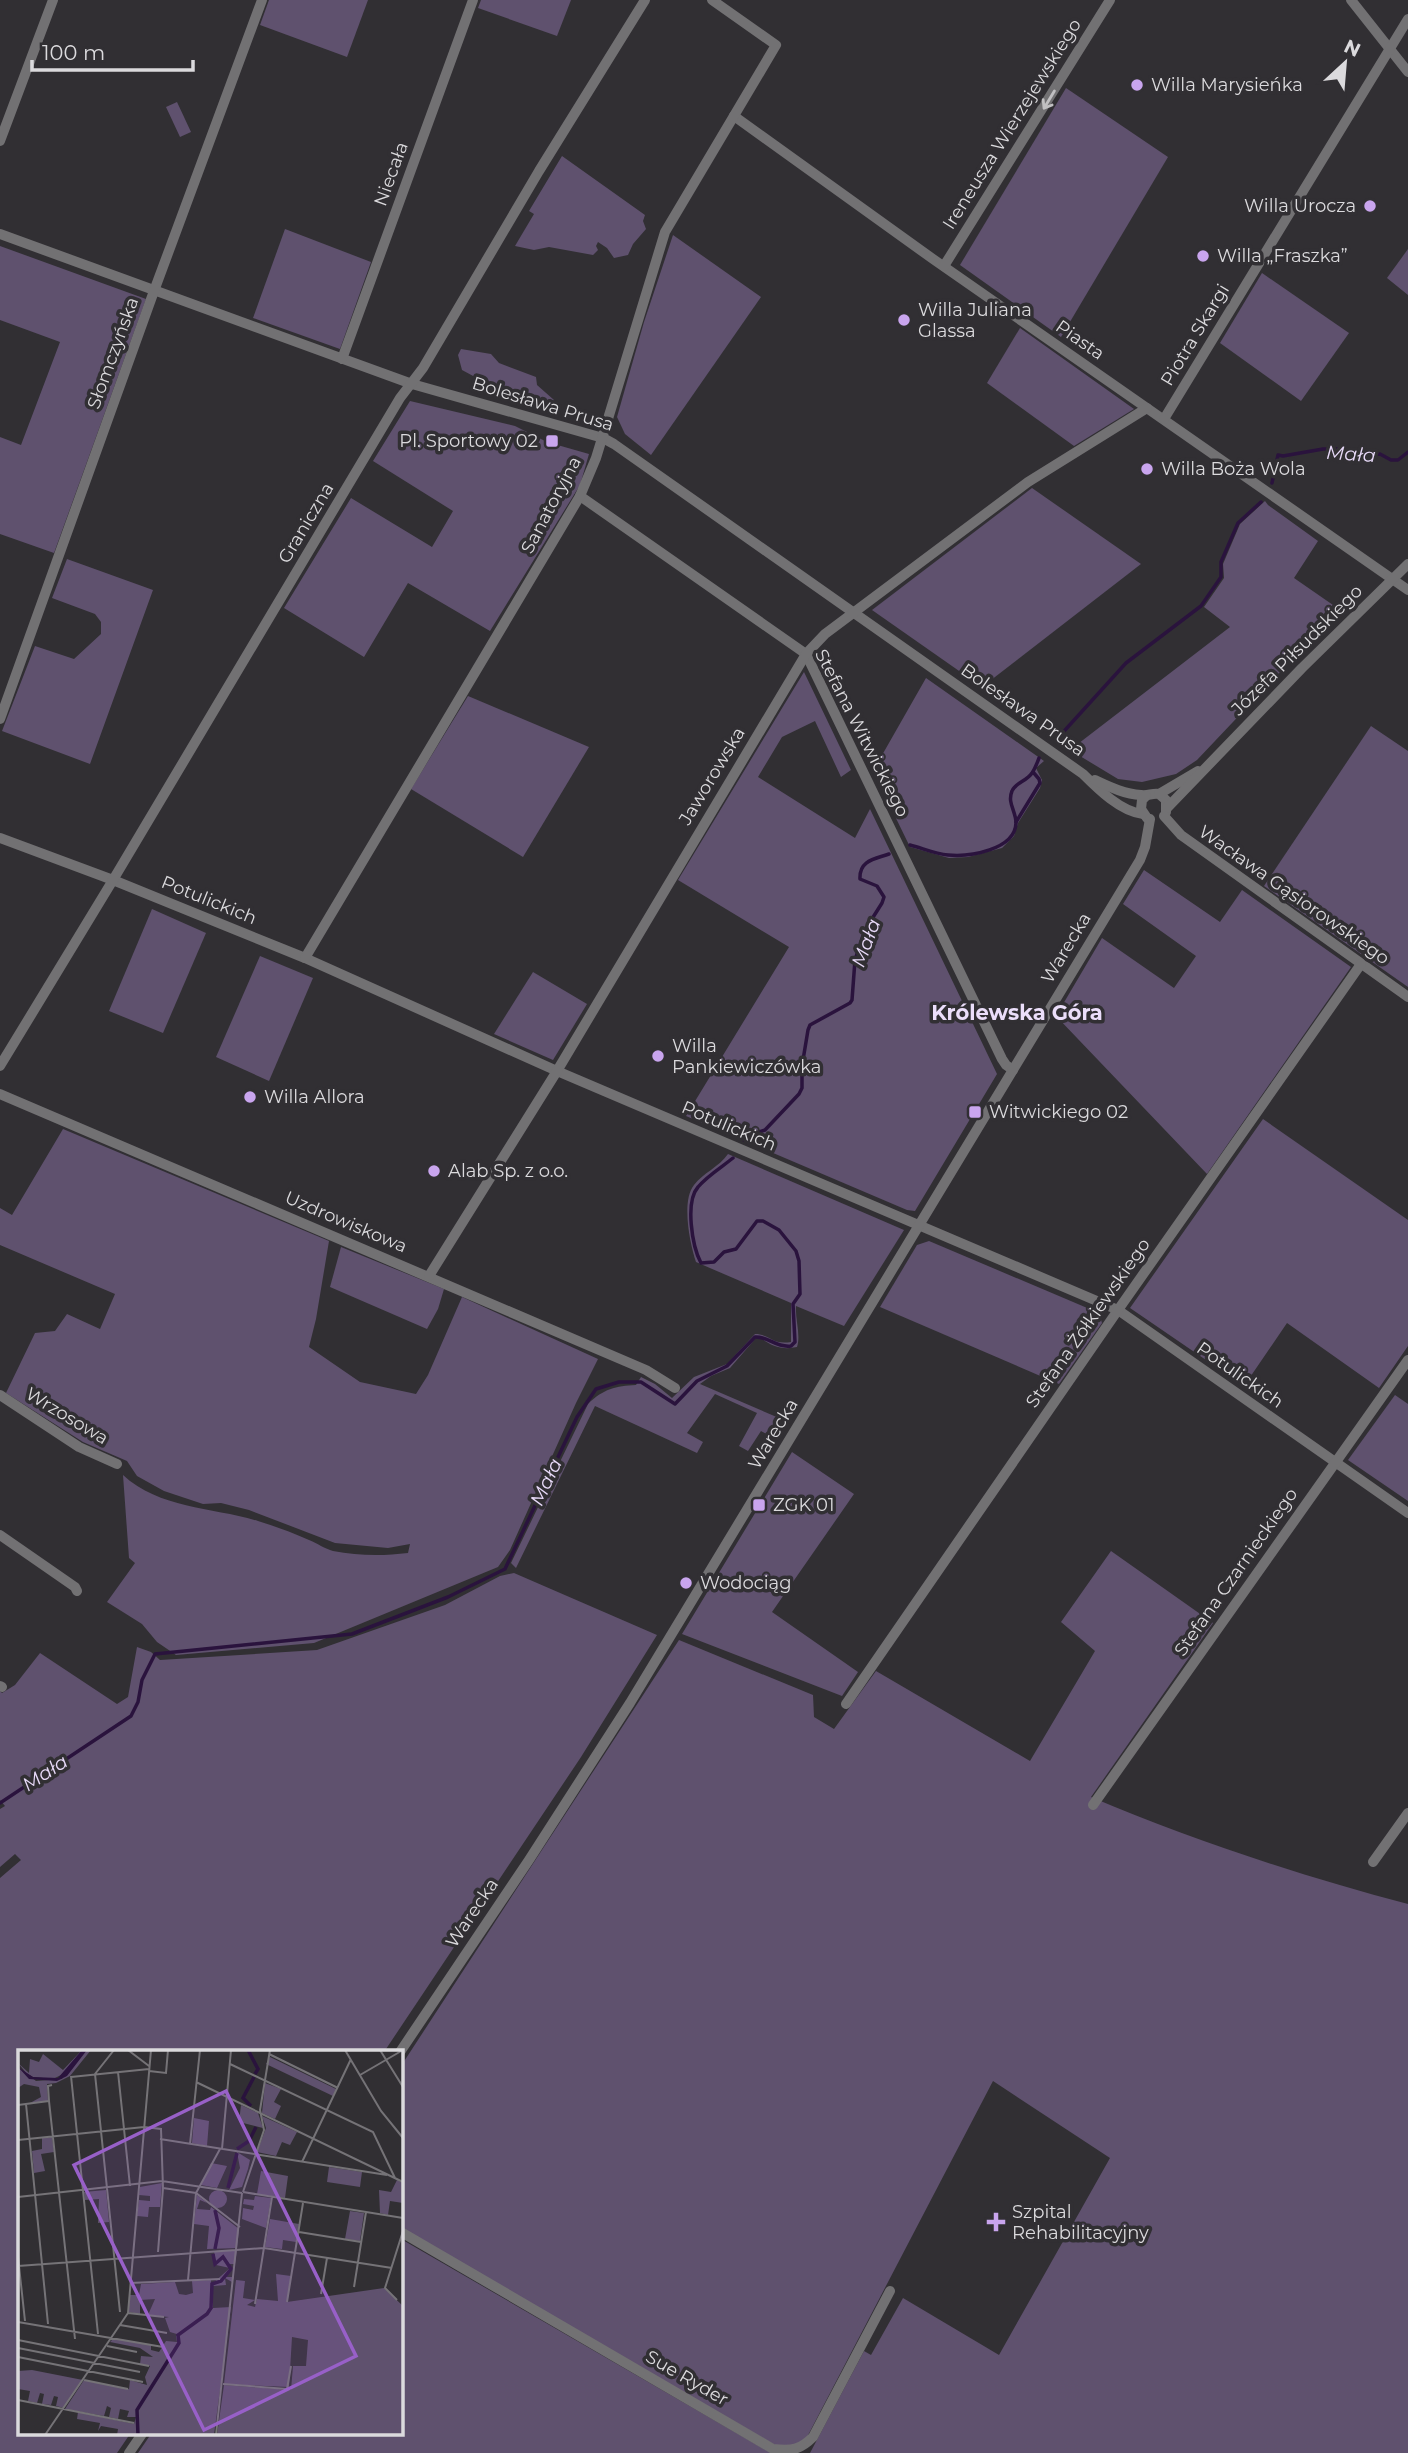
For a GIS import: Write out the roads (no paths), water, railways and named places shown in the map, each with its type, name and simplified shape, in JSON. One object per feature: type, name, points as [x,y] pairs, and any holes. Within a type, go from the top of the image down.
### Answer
[{"type":"street","points":[[0,141],[52,0]]},
{"type":"street","name":"Słomczyńska","points":[[0,719],[262,0]]},
{"type":"street","name":"Niecała","points":[[342,359],[473,0]]},
{"type":"street","name":"Graniczna","points":[[0,1066],[400,398],[412,384],[645,0]]},
{"type":"street","name":"Sanatoryjna","points":[[305,958],[580,496],[603,438],[665,232],[776,45],[712,0]]},
{"type":"street","name":"Ireneusza Wierzejewskiego","points":[[944,266],[1110,0]]},
{"type":"street","points":[[1351,0],[1408,72]]},
{"type":"street","name":"Piotra Skargi","points":[[1164,419],[1408,19]]},
{"type":"street","name":"Piasta","points":[[734,116],[1408,590]]},
{"type":"street","name":"Bolesława Prusa","points":[[0,234],[412,384],[603,438],[624,450],[1083,774],[1115,790],[1146,796]]},
{"type":"street","name":"Jaworowska","points":[[429,1276],[557,1071],[806,654],[825,634],[856,614],[1028,482],[1147,408]]},
{"type":"street","name":"Stefana Witwickiego","points":[[580,496],[806,654],[1002,1059],[1013,1070]]},
{"type":"street","name":"Józefa Piłsudskiego","points":[[1166,812],[1301,668],[1408,564]]},
{"type":"street","name":"Józefa Piłsudskiego","points":[[1159,794],[1212,761]]},
{"type":"street","name":"Bolesława Prusa","points":[[1083,774],[1130,811],[1146,817]]},
{"type":"street","points":[[1159,794],[1166,800],[1166,812],[1158,820],[1146,817],[1141,805],[1146,796],[1159,794]]},
{"type":"street","name":"Wacława Gąsiorowskiego","points":[[1166,812],[1181,835],[1408,998]]},
{"type":"street","name":"Warecka","points":[[401,2050],[624,1712],[1140,860],[1145,847],[1146,817]]},
{"type":"street","name":"Potulickich","points":[[0,838],[113,880],[305,958],[557,1071],[1118,1310],[1408,1513]]},
{"type":"street","name":"Stefana Żółkiewskiego","points":[[846,1704],[1361,964]]},
{"type":"street","name":"Uzdrowiskowa","points":[[0,1094],[646,1370],[675,1388]]},
{"type":"street","name":"Stefana Czarnieckiego","points":[[1093,1805],[1408,1360]]},
{"type":"street","name":"Wrzosowa","points":[[0,1395],[79,1447],[117,1464]]},
{"type":"street","points":[[0,1535],[77,1591]]},
{"type":"street","points":[[1373,1862],[1408,1813]]},
{"type":"street","name":"Sue Ryder","points":[[402,2233],[773,2449],[791,2451],[802,2448],[813,2437],[890,2291]]},
{"type":"street","points":[[129,2453],[141,2436]]},
{"type":"waterway","name":"Mała","points":[[1272,483],[1278,455],[1339,449],[1356,456],[1380,454],[1391,460],[1398,460],[1408,452]]},
{"type":"waterway","name":"Mała","points":[[1056,740],[1126,663],[1201,606],[1221,577],[1221,562],[1238,523],[1261,502]]},
{"type":"waterway","name":"Mała","points":[[910,845],[948,855],[978,853],[1000,846],[1014,832],[1016,823],[1012,791],[1030,776],[1039,758]]},
{"type":"waterway","name":"Mała","points":[[1016,822],[1040,783],[1033,772]]},
{"type":"waterway","name":"Mała","points":[[744,1140],[765,1130],[799,1094],[810,1025],[852,1000],[855,960],[865,930],[884,897],[877,886],[860,879],[860,873],[869,861],[889,854]]},
{"type":"waterway","name":"Mała","points":[[0,1803],[131,1716],[138,1702],[142,1680],[155,1654],[352,1634],[448,1597],[505,1569],[577,1417],[596,1389],[619,1382],[641,1382],[675,1404],[697,1381],[727,1366],[755,1337],[791,1346],[795,1342],[793,1304],[800,1294],[799,1261],[796,1251],[779,1230],[763,1221],[757,1221],[736,1249],[724,1252],[714,1262],[701,1263],[698,1255],[691,1224],[694,1194],[706,1179],[733,1158]]},
{"type":"place","name":"Willa Marysieńka","points":[[1137,85]]},
{"type":"place","name":"Willa Urocza","points":[[1370,206]]},
{"type":"place","name":"Willa „Fraszka”","points":[[1203,256]]},
{"type":"place","name":"Willa Juliana Glassa","points":[[904,320]]},
{"type":"place","name":"Pl. Sportowy 02","points":[[552,441]]},
{"type":"place","name":"Willa Boża Wola","points":[[1147,469]]},
{"type":"place","name":"Willa Pankiewiczówka","points":[[658,1056]]},
{"type":"place","name":"Willa Allora","points":[[250,1097]]},
{"type":"place","name":"Witwickiego 02","points":[[975,1112]]},
{"type":"place","name":"Alab Sp. z o.o.","points":[[434,1171]]},
{"type":"place","name":"ZGK 01","points":[[759,1505]]},
{"type":"place","name":"Wodociąg","points":[[686,1583]]},
{"type":"place","name":"Szpital Rehabilitacyjny","points":[[996,2222]]},
{"type":"district","name":"Królewska Góra","points":[[1017,1012]]}]
